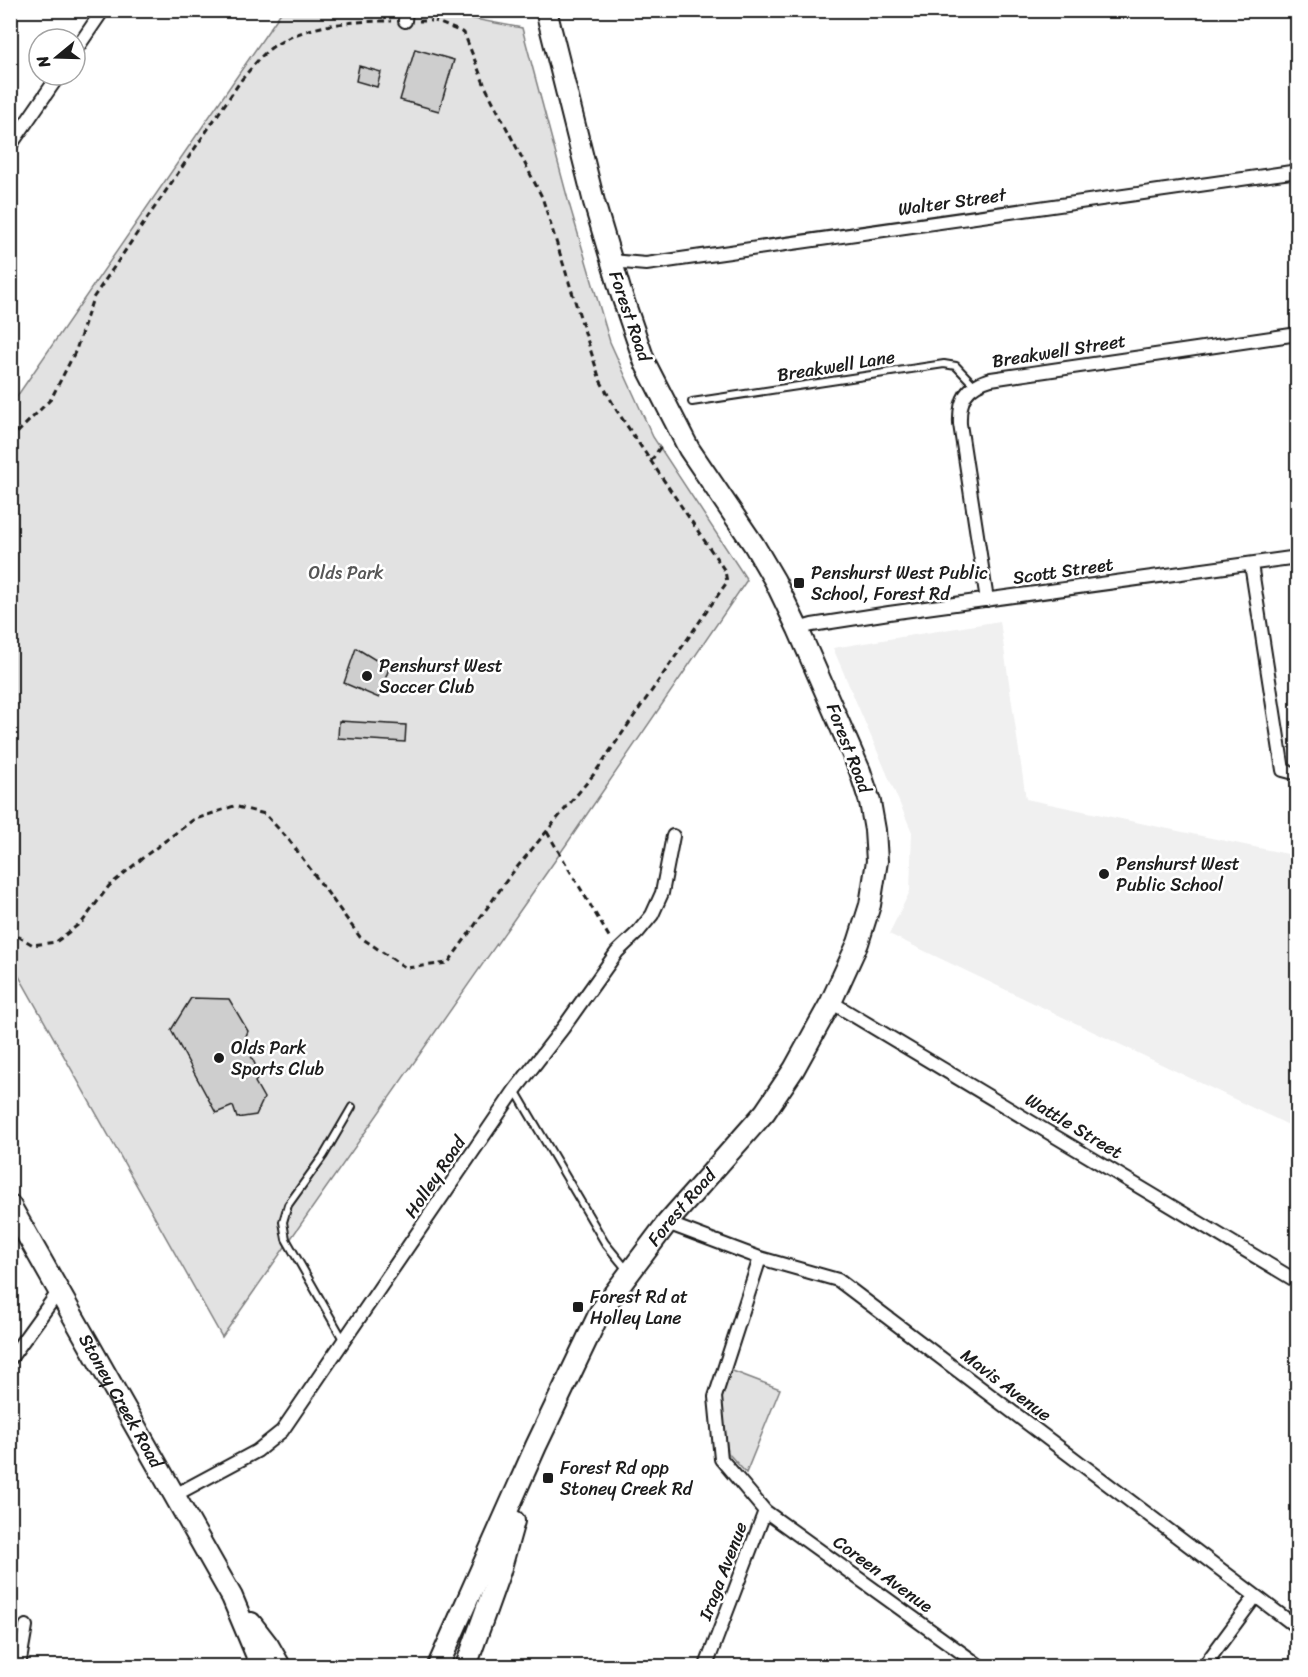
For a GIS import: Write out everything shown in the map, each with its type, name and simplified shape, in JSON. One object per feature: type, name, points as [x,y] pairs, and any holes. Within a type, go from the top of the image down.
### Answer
[{"type":"main road","name":"Forest Road","points":[[438,1666],[536,1446],[600,1312],[667,1223],[749,1131],[779,1093],[794,1069],[831,1002],[858,943],[870,905],[877,861],[870,802],[860,771],[798,629],[775,581],[754,545],[689,449],[645,363],[611,261],[570,112],[546,10]]},
{"type":"main road","name":"Stoney Creek Road","points":[[10,1205],[232,1597],[261,1666]]},
{"type":"main road","name":"Forest Road","points":[[466,1666],[500,1571],[536,1446]]},
{"type":"main road","name":"Stoney Creek Road","points":[[232,1597],[280,1666]]},
{"type":"street","points":[[87,33],[102,10]]},
{"type":"street","points":[[10,146],[51,87]]},
{"type":"street","name":"Walter Street","points":[[611,261],[646,264],[1298,171]]},
{"type":"street","name":"Breakwell Street","points":[[987,600],[960,424],[960,404],[969,390],[991,379],[1298,334]]},
{"type":"street","name":"Scott Street","points":[[798,629],[889,612],[1298,556]]},
{"type":"street","points":[[1251,564],[1283,770],[1298,774]]},
{"type":"street","name":"Holley Road","points":[[175,1495],[257,1451],[282,1431],[515,1090],[617,952],[652,915],[662,893],[673,836]]},
{"type":"street","name":"Wattle Street","points":[[831,1002],[1298,1282]]},
{"type":"street","name":"Mavis Avenue","points":[[667,1223],[760,1258],[838,1280],[1298,1628]]},
{"type":"street","name":"Iraga Avenue","points":[[706,1666],[765,1511],[721,1459],[715,1397],[760,1258]]},
{"type":"street","points":[[10,1359],[59,1291]]},
{"type":"street","name":"Coreen Avenue","points":[[765,1511],[980,1666]]},
{"type":"street","points":[[1204,1666],[1255,1597]]},
{"type":"street","points":[[19,1666],[26,1626]]},
{"type":"lane","name":"Breakwell Lane","points":[[692,402],[944,364],[956,366],[975,386]]},
{"type":"lane","points":[[515,1090],[605,1243],[629,1272]]},
{"type":"lane","points":[[344,1342],[286,1239],[283,1222],[288,1204],[324,1155],[352,1107]]},
{"type":"path","points":[[10,440],[51,399],[76,350],[93,298],[242,79],[270,49],[306,31],[358,21],[405,16],[434,21],[464,33],[485,86],[542,197],[600,380],[617,411],[725,571],[727,582],[594,774],[509,877],[448,963],[406,968],[360,937],[289,840],[265,814],[234,806],[193,820],[145,856],[109,886],[83,921],[56,942],[33,945],[14,934],[10,929]]},
{"type":"path","points":[[651,461],[661,446]]},
{"type":"path","points":[[547,832],[617,952]]},
{"type":"shaded area","name":"Penshurst West Public School","points":[[1000,621],[1026,799],[1297,856],[1297,1129],[889,934],[910,891],[912,832],[833,648]]},
{"type":"green space","name":"Olds Park","points":[[396,10],[403,15],[448,14],[522,28],[568,200],[610,342],[653,437],[747,580],[568,842],[222,1337],[11,962],[11,405],[282,11]]},
{"type":"green space","points":[[730,1370],[780,1389],[746,1473],[728,1453],[721,1400]]},
{"type":"building","points":[[415,49],[454,60],[439,111],[400,100]]},
{"type":"building","points":[[359,66],[381,72],[377,87],[356,81]]},
{"type":"building","name":"Penshurst West Soccer Club","points":[[356,648],[389,668],[379,698],[344,683]]},
{"type":"building","points":[[339,721],[406,725],[405,742],[338,738]]},
{"type":"building","name":"Olds Park Sports Club","points":[[191,998],[229,999],[248,1031],[244,1041],[260,1075],[255,1082],[264,1098],[256,1115],[237,1118],[233,1106],[216,1113],[171,1030]]},
{"type":"place","name":"Penshurst West Public School, Forest Rd","points":[[799,583]]},
{"type":"place","name":"Penshurst West Soccer Club","points":[[367,676]]},
{"type":"place","name":"Penshurst West Public School","points":[[1104,874]]},
{"type":"place","name":"Olds Park Sports Club","points":[[219,1058]]},
{"type":"place","name":"Forest Rd at Holley Lane","points":[[578,1307]]},
{"type":"place","name":"Forest Rd opp Stoney Creek Rd","points":[[548,1478]]}]
